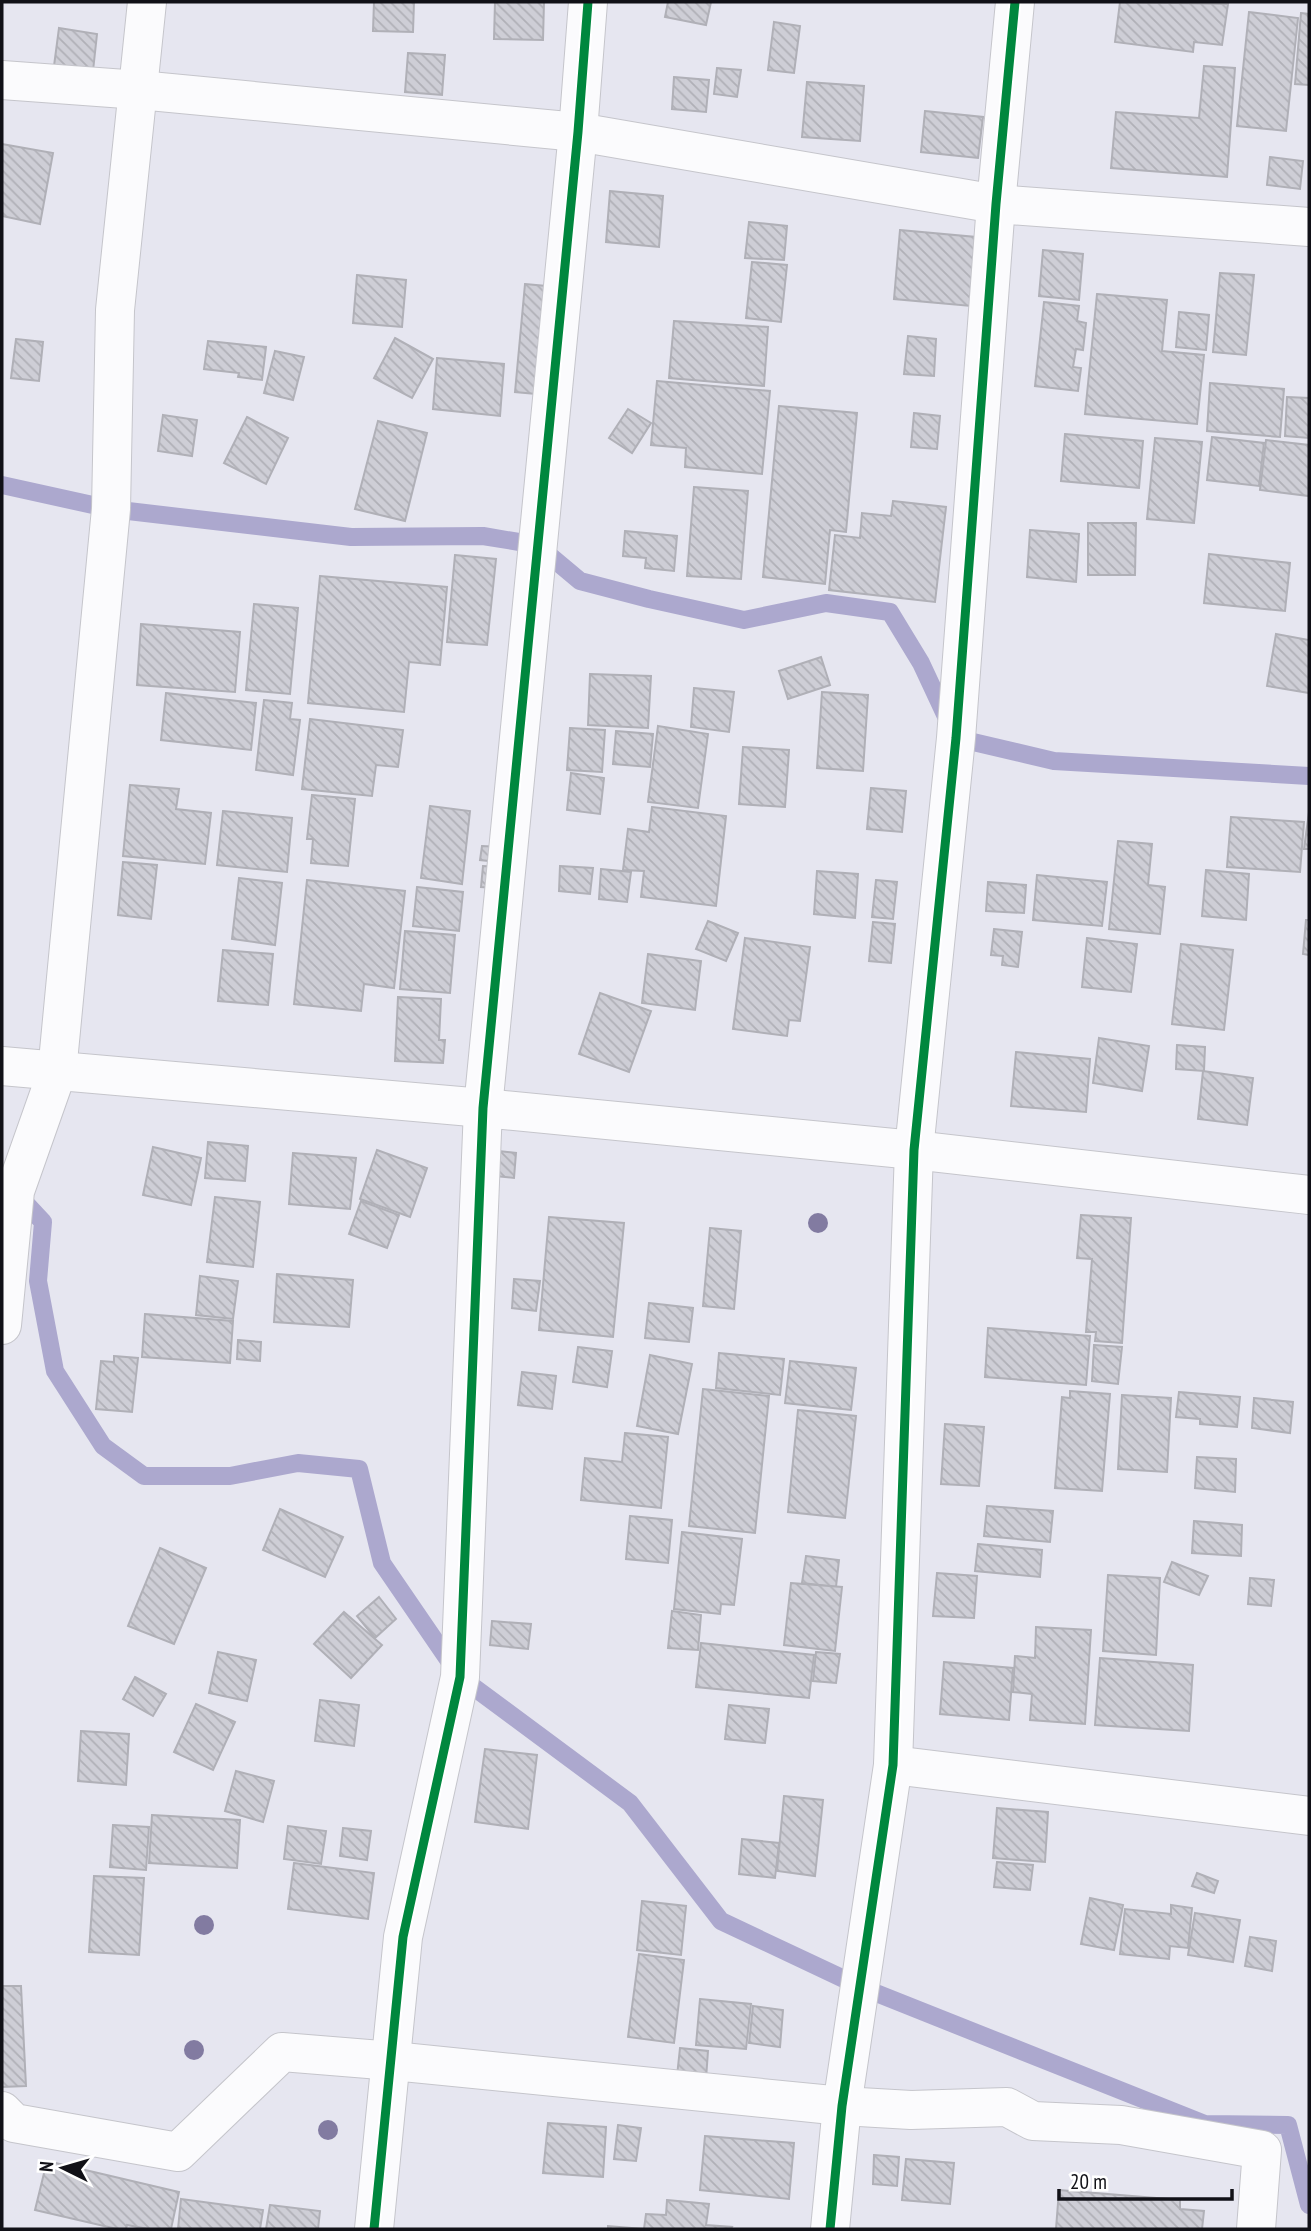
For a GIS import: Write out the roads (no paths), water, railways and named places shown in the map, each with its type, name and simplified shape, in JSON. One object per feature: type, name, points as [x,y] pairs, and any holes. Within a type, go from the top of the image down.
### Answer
[{"type":"street","points":[[2,1325],[15,1191],[57,1072],[111,509],[115,310],[146,2]]},
{"type":"street","points":[[374,2229],[393,2061],[403,1937],[460,1677],[483,1108],[578,132],[588,2]]},
{"type":"street","points":[[830,2229],[842,2106],[893,1765],[914,1150],[956,738],[996,204],[1015,2]]},
{"type":"street","points":[[2,80],[139,90],[578,132],[996,204],[1309,227]]},
{"type":"street","points":[[2,1066],[483,1108],[914,1150],[1309,1195]]},
{"type":"street","points":[[893,1765],[1309,1816]]},
{"type":"street","points":[[2,2111],[14,2123],[178,2152],[282,2052],[842,2106],[911,2110],[1007,2107],[1033,2121],[1121,2125],[1262,2150],[1256,2229]]},
{"type":"waterway","points":[[2,485],[111,509],[351,537],[483,536],[537,545],[580,581],[744,620],[826,603],[890,612],[921,663],[956,738],[1054,761],[1309,776]]},
{"type":"waterway","points":[[16,1193],[43,1222],[38,1281],[55,1371],[103,1446],[144,1476],[230,1476],[298,1463],[359,1469],[382,1563],[460,1677],[630,1803],[721,1921],[861,1987],[1205,2124],[1288,2125],[1309,2205]]}]
